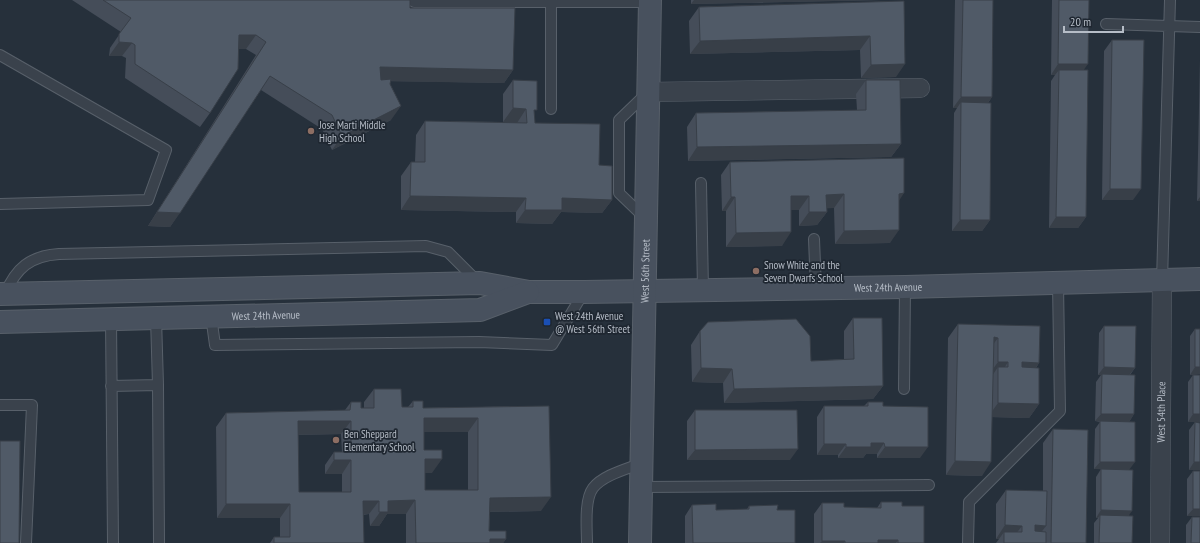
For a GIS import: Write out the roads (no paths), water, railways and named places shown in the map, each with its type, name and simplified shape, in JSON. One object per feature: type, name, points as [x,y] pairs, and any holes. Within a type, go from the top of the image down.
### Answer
[{"type":"street","name":"West 56th Street","points":[[640,543],[646,291],[650,1]]},
{"type":"street","points":[[648,92],[920,88]]},
{"type":"street","name":"West 24th Avenue","points":[[2,294],[480,283],[529,292],[584,292],[905,287],[1200,280]]},
{"type":"street","name":"West 54th Place","points":[[1160,543],[1162,281]]},
{"type":"street","name":"West 24th Avenue","points":[[0,322],[480,310],[529,292]]},
{"type":"lane","points":[[1162,281],[1170,0]]},
{"type":"lane","points":[[414,2],[650,1]]},
{"type":"lane","points":[[551,2],[551,109]]},
{"type":"lane","points":[[1106,24],[1200,27]]},
{"type":"lane","points":[[0,55],[166,150],[148,200],[0,204]]},
{"type":"lane","points":[[647,221],[619,193],[619,120],[648,92]]},
{"type":"lane","points":[[701,183],[703,290]]},
{"type":"lane","points":[[814,239],[816,288]]},
{"type":"lane","points":[[2,294],[24,264],[39,258],[59,254],[426,246],[448,252],[480,283]]},
{"type":"lane","points":[[968,543],[968,502],[1060,411],[1058,284]]},
{"type":"lane","points":[[904,389],[905,287]]},
{"type":"lane","points":[[211,316],[215,345],[479,342],[552,345],[584,292]]},
{"type":"lane","points":[[156,318],[159,543]]},
{"type":"lane","points":[[111,319],[113,543]]},
{"type":"lane","points":[[111,386],[158,385]]},
{"type":"lane","points":[[0,405],[32,405],[26,543]]},
{"type":"lane","points":[[587,543],[586,511],[593,489],[610,475],[642,463]]},
{"type":"lane","points":[[642,487],[929,485]]},
{"type":"place","name":"Jose Marti Middle High School","points":[[311,131]]},
{"type":"place","name":"Snow White and the Seven Dwarfs School","points":[[756,271]]},
{"type":"place","name":"West 24th Avenue @ West 56th Street","points":[[547,322]]},
{"type":"place","name":"Ben Sheppard Elementary School","points":[[336,440]]}]
